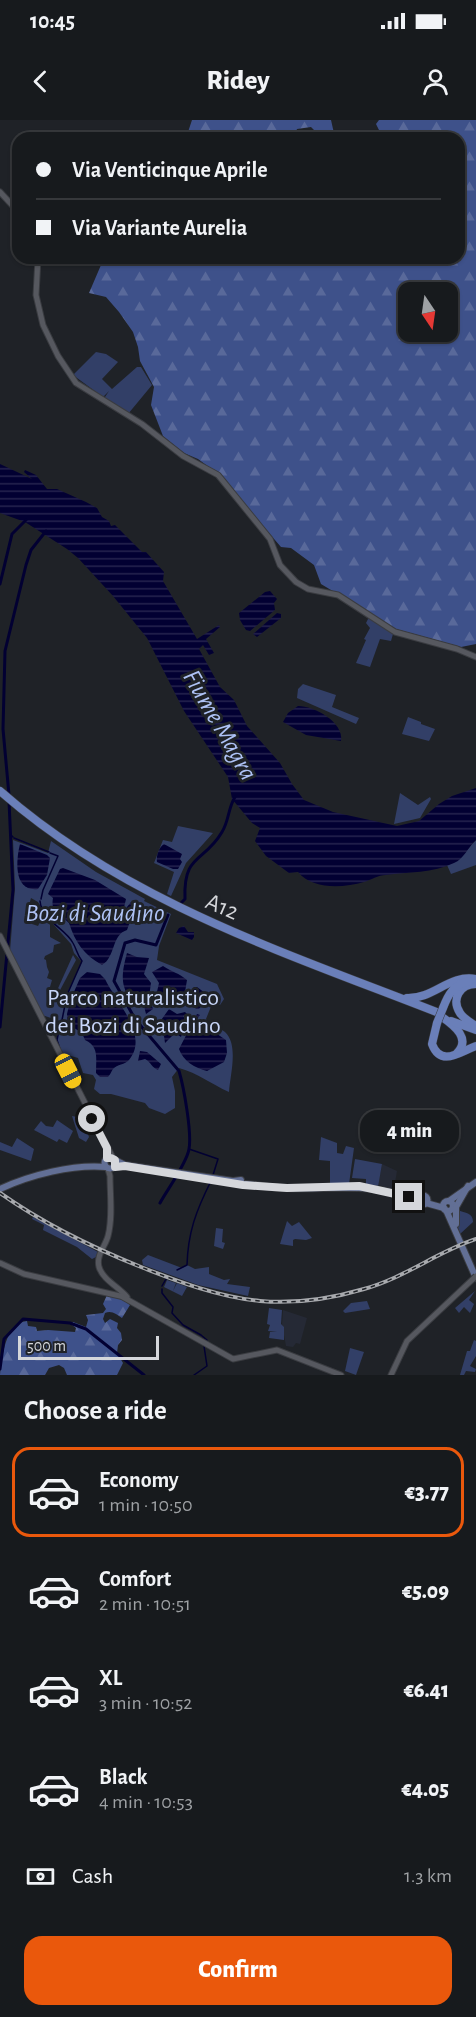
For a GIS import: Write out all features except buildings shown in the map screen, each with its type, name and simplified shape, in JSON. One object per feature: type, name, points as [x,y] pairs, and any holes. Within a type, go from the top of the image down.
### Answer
[{"type":"highway","name":"A12","points":[[5,798],[76,849],[164,902],[226,930],[399,997],[440,1016]]},
{"type":"highway","name":"A12","points":[[5,798],[75,852],[163,904],[225,932],[440,1016],[474,1027]]},
{"type":"highway","points":[[399,997],[420,997],[456,979],[476,982]]},
{"type":"highway","points":[[476,982],[465,982],[456,986],[448,996],[432,1036],[434,1050],[442,1056],[452,1057],[476,1046]]},
{"type":"highway","points":[[474,1027],[462,1015],[457,1000],[463,988],[476,982]]},
{"type":"highway","points":[[440,1016],[456,1028],[462,1037],[461,1049],[452,1057]]},
{"type":"main road","points":[[0,192],[12,204]]},
{"type":"main road","points":[[38,264],[37,297],[44,328],[58,356],[76,382],[142,424],[183,456],[218,475],[270,539],[280,565],[296,582],[308,589],[338,595],[395,632],[457,649],[476,657]]},
{"type":"main road","points":[[0,936],[107,1148],[110,1165],[110,1226],[98,1260],[101,1271],[118,1292],[131,1301],[225,1354],[234,1357],[277,1350],[341,1375]]},
{"type":"main road","points":[[0,1189],[40,1174],[110,1165],[287,1188],[359,1186],[448,1205]]},
{"type":"main road","points":[[448,1205],[468,1186],[476,1182]]},
{"type":"main road","points":[[456,1231],[456,1207],[468,1186]]},
{"type":"main road","points":[[391,1375],[407,1341],[475,1278],[448,1205]]},
{"type":"main road","points":[[0,1263],[24,1274],[118,1292]]},
{"type":"shaded area","points":[[382,1164],[397,1171],[394,1189],[378,1185]]},
{"type":"shaded area","points":[[283,1310],[307,1318],[300,1344],[296,1343],[293,1347],[286,1346],[282,1324]]},
{"type":"green space","points":[[192,120],[331,120],[334,132],[315,132],[311,127],[297,129],[296,132],[188,132]]},
{"type":"green space","points":[[379,120],[476,120],[476,644],[461,647],[396,629],[321,584],[314,565],[291,548],[281,547],[217,473],[198,459],[184,453],[163,436],[151,405],[154,387],[140,361],[133,332],[106,297],[89,293],[101,264],[465,264],[465,132],[380,132],[376,124]]},
{"type":"green space","points":[[96,352],[106,354],[118,362],[102,379],[112,389],[137,367],[141,367],[152,385],[128,414],[119,406],[103,400],[109,391],[103,397],[73,375]]},
{"type":"green space","points":[[369,617],[393,634],[391,641],[380,639],[370,667],[356,663],[370,628],[366,623]]},
{"type":"green space","points":[[303,684],[336,695],[332,707],[359,718],[356,724],[297,698],[298,689]]},
{"type":"green space","points":[[408,717],[435,729],[429,741],[402,734]]},
{"type":"green space","points":[[400,793],[418,805],[430,797],[420,818],[394,824]]},
{"type":"green space","points":[[178,826],[213,833],[186,863],[171,896],[167,894],[174,872],[154,863],[163,840],[172,842]]},
{"type":"green space","name":"Parco naturalistico dei Bozi di Saudino","points":[[13,840],[48,853],[51,841],[96,872],[145,899],[144,901],[171,914],[159,946],[157,960],[217,984],[224,999],[220,1005],[212,1004],[206,1019],[225,1032],[232,1044],[233,1060],[229,1092],[179,1068],[172,1077],[175,1108],[165,1114],[149,1108],[145,1103],[111,1094],[100,1094],[94,1089],[96,1080],[93,1075],[83,1073],[78,1058],[61,1053],[56,1042],[60,1021],[42,1015],[10,951],[15,888]],"holes":[[[31,898],[38,902],[46,916],[71,944],[74,953],[82,962],[64,1000],[53,995],[50,987],[52,980],[47,978],[49,972],[44,959],[53,952],[54,945],[61,943],[50,937],[50,925],[45,919],[41,920],[38,926],[32,924],[26,917]]]},
{"type":"green space","points":[[476,840],[476,865],[451,874],[447,865],[460,858]]},
{"type":"green space","points":[[73,955],[76,960],[58,994],[55,995]]},
{"type":"green space","points":[[82,1115],[89,1137],[86,1142],[79,1138],[72,1116]]},
{"type":"green space","points":[[57,1120],[73,1131],[67,1143],[59,1139],[57,1142],[34,1130],[41,1121],[46,1126],[53,1127]]},
{"type":"green space","points":[[321,1137],[337,1143],[337,1153],[343,1154],[346,1146],[354,1148],[349,1184],[330,1184],[330,1161],[319,1160]]},
{"type":"green space","points":[[17,1138],[34,1149],[31,1161],[0,1150],[0,1142],[12,1147]]},
{"type":"green space","points":[[355,1159],[382,1164],[378,1187],[366,1184],[366,1179],[352,1178]]},
{"type":"green space","points":[[457,1210],[468,1214],[473,1219],[473,1222],[460,1234],[457,1225]]},
{"type":"green space","points":[[33,1217],[98,1252],[96,1257],[92,1259],[77,1247],[43,1230],[44,1225],[32,1219]]},
{"type":"green space","points":[[287,1221],[292,1226],[299,1222],[312,1238],[295,1239],[293,1246],[280,1244]]},
{"type":"green space","points":[[216,1228],[223,1229],[222,1242],[225,1243],[223,1249],[214,1246]]},
{"type":"green space","points":[[148,1255],[182,1268],[187,1265],[195,1269],[209,1267],[209,1274],[224,1280],[230,1279],[227,1284],[250,1287],[248,1296],[198,1285],[143,1265],[142,1260]]},
{"type":"green space","points":[[167,1280],[176,1283],[173,1291],[177,1283],[187,1287],[182,1296],[164,1287]]},
{"type":"green space","points":[[475,1291],[469,1300],[474,1304],[470,1313],[464,1307],[459,1313],[455,1308]]},
{"type":"green space","points":[[107,1295],[130,1305],[122,1318],[110,1312],[105,1313],[103,1319],[105,1323],[110,1319],[118,1323],[117,1328],[121,1333],[122,1340],[118,1345],[117,1353],[123,1363],[117,1375],[67,1375],[64,1368],[59,1365],[49,1368],[45,1375],[0,1375],[9,1334],[20,1323],[27,1321],[28,1326],[36,1327],[37,1331],[75,1332],[76,1328],[71,1324],[73,1322],[86,1327],[88,1320],[86,1315],[103,1313],[106,1309],[103,1304]]},
{"type":"green space","points":[[367,1301],[370,1309],[345,1313],[343,1311],[351,1303]]},
{"type":"green space","points":[[269,1308],[282,1310],[281,1324],[284,1327],[284,1340],[269,1338],[270,1332],[277,1332],[268,1331]]},
{"type":"green space","points":[[474,1340],[476,1341],[476,1356],[470,1366],[476,1369],[475,1372],[466,1371],[464,1375],[460,1375],[467,1351],[470,1351]]},
{"type":"green space","points":[[350,1348],[364,1352],[356,1375],[345,1371]]},
{"type":"water","name":"Fiume Magra","points":[[0,464],[32,479],[24,472],[25,470],[36,475],[47,489],[57,489],[97,508],[111,526],[115,525],[142,552],[146,552],[164,572],[163,581],[197,639],[219,625],[220,627],[206,639],[214,653],[209,655],[203,645],[199,649],[220,687],[234,700],[247,726],[280,763],[304,800],[333,812],[397,826],[419,821],[452,796],[476,788],[476,840],[463,856],[454,863],[438,869],[383,875],[356,884],[329,886],[312,882],[298,872],[289,873],[266,856],[255,841],[260,828],[252,823],[232,799],[228,777],[184,711],[147,638],[78,558],[25,522],[0,513]]},
{"type":"water","points":[[270,591],[277,599],[274,603],[275,610],[250,631],[246,630],[239,613],[265,592]]},
{"type":"water","points":[[277,613],[281,614],[281,618],[257,637],[253,634]]},
{"type":"water","points":[[298,706],[327,716],[338,728],[341,741],[306,735],[283,722],[288,713]]},
{"type":"water","name":"Bozi di Saudino","points":[[20,844],[50,858],[47,875],[38,889],[30,889],[20,880],[17,866]]},
{"type":"water","points":[[164,844],[182,854],[180,859],[182,862],[178,869],[157,862],[158,852]]},
{"type":"water","name":"Bozi di Saudino","points":[[63,868],[95,880],[126,899],[123,912],[131,902],[136,905],[127,930],[118,936],[110,957],[102,965],[81,947],[69,923],[53,907],[53,898],[48,894],[60,869]]},
{"type":"water","points":[[184,926],[188,932],[194,932],[192,940],[176,933]]},
{"type":"water","points":[[127,953],[149,958],[144,974],[151,983],[149,997],[153,1009],[146,1014],[143,1002],[133,1002],[125,991],[123,972]]},
{"type":"water","name":"Bozi di Saudino","points":[[163,966],[187,980],[185,992],[180,997],[180,1005],[170,1007],[156,996],[159,983],[152,972]]},
{"type":"water","name":"Bozi di Saudino","points":[[87,972],[100,974],[105,979],[129,1018],[136,1040],[129,1060],[115,1067],[108,1077],[100,1077],[96,1073],[95,1049],[85,1040],[82,1033],[68,1024],[67,1014],[70,1001],[80,978]]},
{"type":"water","points":[[194,987],[205,993],[205,1002],[199,1009],[186,1002]]},
{"type":"water","points":[[169,1009],[177,1014],[185,1012],[189,1016],[188,1018],[186,1015],[183,1016],[188,1021],[183,1032],[179,1031],[182,1034],[181,1037],[175,1033],[165,1043],[163,1029],[159,1023]]},
{"type":"water","points":[[197,1014],[200,1015],[197,1019],[198,1023],[226,1040],[227,1053],[224,1062],[207,1071],[190,1063],[179,1049]]},
{"type":"water","points":[[140,1051],[147,1052],[161,1064],[158,1070],[145,1059],[138,1061]]},
{"type":"waterway","points":[[0,584],[12,534],[26,520]]},
{"type":"waterway","points":[[9,795],[3,729],[5,651],[31,550],[46,531]]},
{"type":"waterway","name":"Fiume Magra","points":[[181,903],[185,899],[187,873],[222,832],[235,797]]},
{"type":"waterway","points":[[0,1027],[13,890],[9,801]]},
{"type":"waterway","points":[[14,838],[49,852]]},
{"type":"waterway","points":[[41,899],[58,856],[50,853]]},
{"type":"waterway","points":[[40,901],[45,914],[73,943],[82,961],[67,995],[62,1020]]},
{"type":"waterway","points":[[160,1203],[181,1169],[189,1149],[183,1088],[179,1071],[135,1019],[114,981],[125,943],[135,940],[156,945],[168,915]]},
{"type":"waterway","points":[[60,1049],[57,1040],[61,1021]]},
{"type":"waterway","points":[[189,1149],[218,1159],[213,1175]]},
{"type":"waterway","points":[[177,1270],[187,1265],[194,1222],[211,1181]]},
{"type":"waterway","points":[[162,1286],[166,1279]]},
{"type":"waterway","points":[[162,1289],[162,1293],[173,1307],[172,1313],[183,1325],[207,1340]]},
{"type":"waterway","points":[[0,1369],[4,1339],[23,1319],[70,1323],[86,1329],[144,1375]]},
{"type":"waterway","points":[[194,1375],[207,1366],[204,1346]]},
{"type":"railway","points":[[0,1193],[51,1225],[122,1259],[199,1288],[260,1301],[312,1300],[364,1289],[476,1239]]},
{"type":"route","points":[[92,1119],[107,1148],[107,1158],[115,1160],[115,1167],[125,1166],[240,1183],[241,1185],[287,1188],[359,1186],[409,1197]]}]
